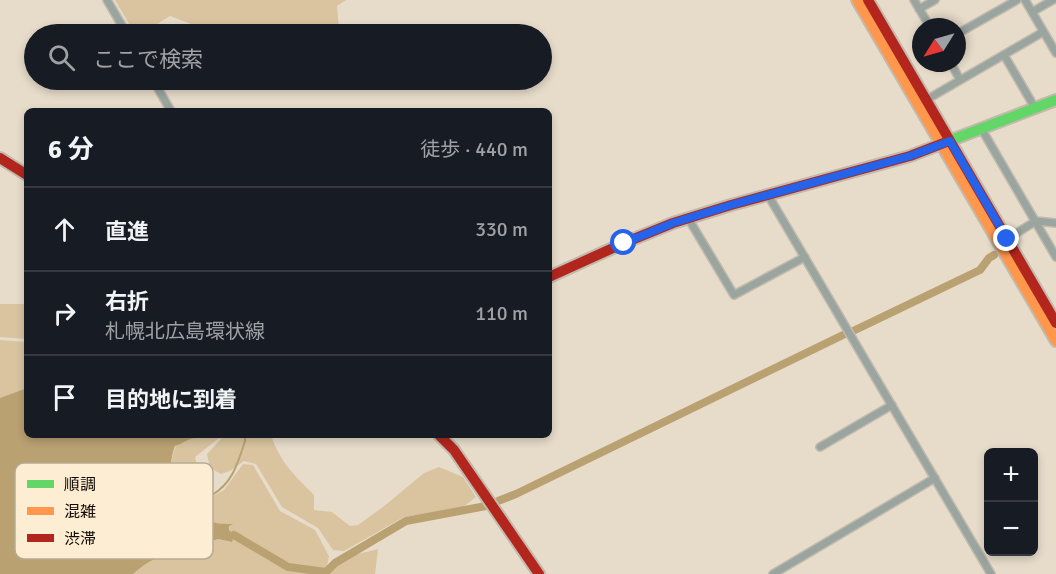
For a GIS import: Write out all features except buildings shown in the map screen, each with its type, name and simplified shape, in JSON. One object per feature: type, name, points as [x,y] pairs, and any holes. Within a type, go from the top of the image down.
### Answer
[{"type":"main road","points":[[857,0],[1007,239],[1056,323]]},
{"type":"main road","points":[[867,0],[926,100],[945,142],[1056,341]]},
{"type":"main road","points":[[552,276],[673,223],[910,156],[1056,100]]},
{"type":"main road","points":[[0,158],[24,173]]},
{"type":"main road","points":[[442,438],[454,450],[539,574]]},
{"type":"street","points":[[108,0],[121,24]]},
{"type":"street","points":[[914,0],[924,18]]},
{"type":"street","points":[[919,9],[935,0]]},
{"type":"street","points":[[966,29],[1017,0]]},
{"type":"street","points":[[1025,0],[1056,53]]},
{"type":"street","points":[[1032,12],[1053,0]]},
{"type":"street","points":[[926,100],[1043,32]]},
{"type":"street","points":[[1004,55],[1035,108]]},
{"type":"street","points":[[956,72],[960,80]]},
{"type":"street","points":[[159,90],[169,108]]},
{"type":"street","points":[[981,128],[1056,257]]},
{"type":"street","points":[[768,195],[991,574]]},
{"type":"street","points":[[688,218],[734,295],[805,257]]},
{"type":"street","points":[[1007,239],[1036,221],[1056,223]]},
{"type":"street","points":[[820,447],[892,405]]},
{"type":"street","points":[[773,574],[935,478]]},
{"type":"shaded area","points":[[115,0],[346,0],[337,6],[339,24],[191,24],[170,16],[157,24],[129,24]]},
{"type":"shaded area","points":[[0,304],[24,304],[24,339],[0,337]]},
{"type":"shaded area","points":[[0,340],[24,342],[24,389],[0,398]]},
{"type":"shaded area","points":[[24,389],[24,438],[196,438],[175,446],[171,463],[15,463],[15,559],[154,559],[133,574],[0,574],[0,398]]},
{"type":"shaded area","points":[[219,438],[195,457],[196,463],[171,463],[176,446],[190,439]]},
{"type":"shaded area","points":[[272,438],[283,461],[314,495],[314,510],[332,512],[350,526],[358,525],[424,473],[439,467],[463,477],[476,497],[462,508],[404,517],[344,551],[333,550],[318,528],[282,507],[256,464],[244,461],[230,471],[221,474],[213,470],[213,463],[209,463],[207,454],[221,439]]},
{"type":"shaded area","points":[[243,464],[253,465],[280,511],[315,530],[329,556],[326,572],[354,555],[378,549],[375,574],[133,574],[154,559],[213,559],[213,541],[218,539],[231,542],[229,526],[214,522],[213,496],[224,490]]},
{"type":"shaded area","points":[[213,522],[233,524],[229,526],[229,530],[234,535],[232,542],[218,539],[213,541]]},
{"type":"waterway","points":[[851,332],[980,270],[994,255]]},
{"type":"waterway","points":[[498,501],[845,334]]},
{"type":"waterway","points":[[213,494],[230,478],[245,438]]},
{"type":"waterway","points":[[234,535],[288,567],[326,572],[335,563],[406,521],[486,506]]},
{"type":"traffic: fast","points":[[949,141],[1056,100]]},
{"type":"traffic: slow","points":[[857,0],[1056,341]]},
{"type":"traffic: jam","points":[[868,0],[1056,323]]},
{"type":"traffic: jam","points":[[552,276],[673,223],[910,156],[949,141]]},
{"type":"traffic: jam","points":[[0,158],[24,173]]},
{"type":"traffic: jam","points":[[442,438],[454,450],[539,574]]},
{"type":"route","points":[[624,243],[673,223],[910,156],[950,141],[1007,239]]}]
